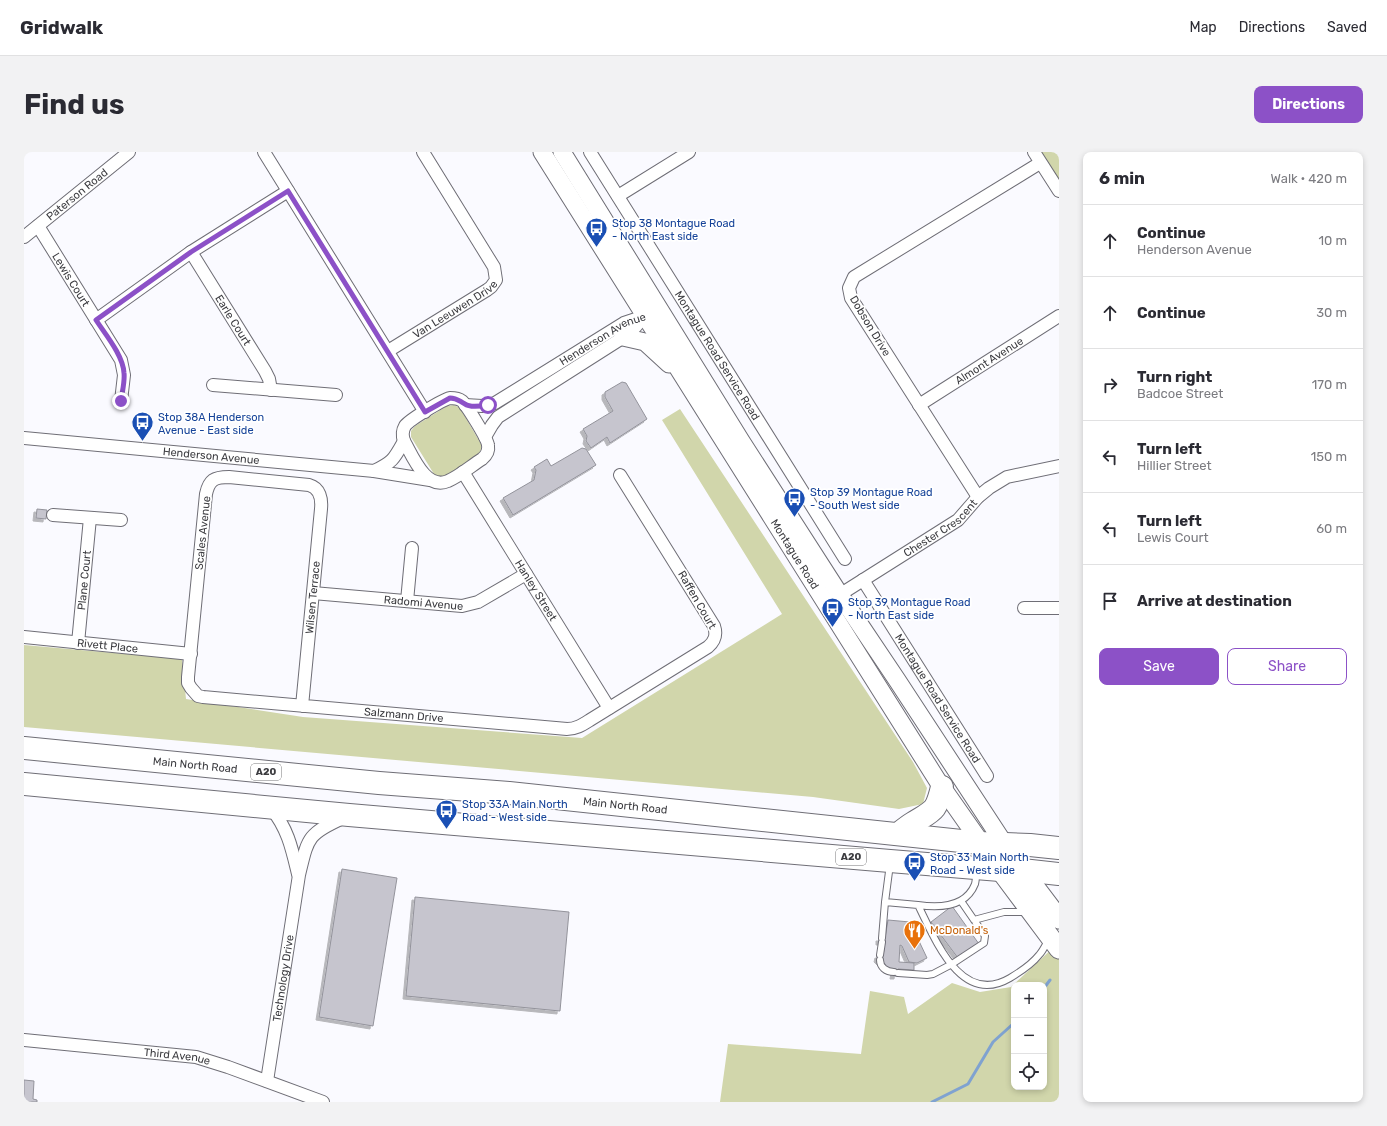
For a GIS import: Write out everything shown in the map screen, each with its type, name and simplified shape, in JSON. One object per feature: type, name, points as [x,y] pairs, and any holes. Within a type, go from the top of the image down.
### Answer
[{"type":"highway","name":"Main North Road","points":[[24,748],[372,782],[516,794],[980,843],[1059,848]]},
{"type":"highway","name":"A20","points":[[24,784],[349,815],[1059,874]]},
{"type":"highway","points":[[898,834],[914,822],[932,812],[937,804],[942,787]]},
{"type":"main road","name":"Montague Road","points":[[542,152],[741,441],[942,787],[980,843],[1054,943]]},
{"type":"main road","name":"Montague Road","points":[[562,152],[652,311],[685,379],[833,599],[897,680],[1005,845],[1059,919]]},
{"type":"main road","points":[[623,337],[645,342],[685,379]]},
{"type":"street","points":[[264,152],[425,412]]},
{"type":"street","name":"Van Leeuwen Drive","points":[[388,351],[487,290],[496,280],[494,267],[423,152]]},
{"type":"street","name":"Montague Road Service Road","points":[[590,152],[845,559]]},
{"type":"street","points":[[618,196],[689,152]]},
{"type":"street","points":[[1034,152],[1059,191]]},
{"type":"street","name":"Paterson Road","points":[[24,237],[126,153]]},
{"type":"street","name":"Dobson Drive","points":[[978,497],[851,298],[849,288],[854,277],[1040,163]]},
{"type":"street","points":[[96,320],[191,252],[288,191]]},
{"type":"street","name":"Lewis Court","points":[[38,226],[118,355],[124,368],[121,401]]},
{"type":"street","name":"Earle Court","points":[[191,252],[265,371],[269,379],[271,390]]},
{"type":"street","name":"Henderson Avenue","points":[[485,438],[495,420],[503,413],[630,333],[652,311]]},
{"type":"street","name":"Henderson Avenue","points":[[465,405],[482,406],[495,403],[624,323],[652,311]]},
{"type":"street","name":"Almont Avenue","points":[[919,405],[1059,316]]},
{"type":"street","points":[[213,385],[336,395]]},
{"type":"street","points":[[450,398],[459,399],[465,405],[485,438],[488,447],[487,455],[447,481],[441,483],[430,480],[421,470],[402,436],[404,427],[407,423],[425,412],[450,398]]},
{"type":"street","name":"Henderson Avenue","points":[[24,438],[374,471],[430,480]]},
{"type":"street","points":[[374,471],[393,460],[404,441]]},
{"type":"street","name":"Chester Crescent","points":[[833,599],[958,520],[978,497],[989,488],[1007,478],[1059,466]]},
{"type":"street","name":"Hanley Street","points":[[463,472],[609,708]]},
{"type":"street","name":"Raffen Court","points":[[609,708],[708,647],[713,642],[716,632],[714,626],[620,475]]},
{"type":"street","name":"Scales Avenue","points":[[194,692],[188,683],[206,494],[210,482],[218,477],[229,477],[310,485],[317,489]]},
{"type":"street","name":"Wilsen Terrace","points":[[302,706],[321,504],[320,494],[317,489]]},
{"type":"street","points":[[53,515],[121,520]]},
{"type":"street","name":"Plane Court","points":[[78,642],[90,518]]},
{"type":"street","points":[[407,601],[412,548]]},
{"type":"street","name":"Radomi Avenue","points":[[313,593],[462,606],[478,602],[526,574]]},
{"type":"street","name":"Montague Road Service Road","points":[[863,580],[987,776]]},
{"type":"street","points":[[1024,608],[1059,608]]},
{"type":"street","name":"Rivett Place","points":[[24,638],[191,654]]},
{"type":"street","name":"Salzmann Drive","points":[[194,692],[198,696],[203,697],[566,729],[580,726],[609,708]]},
{"type":"street","name":"Technology Drive","points":[[272,808],[283,823],[299,875]]},
{"type":"street","name":"Technology Drive","points":[[267,1081],[299,875],[307,843],[317,831],[349,815]]},
{"type":"street","name":"Third Avenue","points":[[24,1040],[196,1057],[222,1064],[323,1102]]},
{"type":"lane","points":[[890,861],[880,958],[880,964],[887,971],[927,975],[933,974],[952,964],[984,943],[984,936],[961,901]]},
{"type":"lane","points":[[885,902],[935,907],[961,901],[975,884],[978,868]]},
{"type":"lane","points":[[918,906],[940,947],[963,977],[970,982],[988,984],[998,983],[1008,979],[1019,972],[1054,943]]},
{"type":"lane","points":[[974,920],[1004,912],[1031,913]]},
{"type":"green space","points":[[1034,152],[1059,152],[1059,191]]},
{"type":"green space","points":[[454,405],[460,408],[481,444],[481,449],[479,455],[444,477],[439,477],[434,474],[411,437],[411,431],[415,426],[447,406]]},
{"type":"green space","points":[[680,409],[913,762],[927,788],[923,804],[899,809],[813,797],[24,727],[24,645],[182,659],[186,699],[303,717],[582,738],[782,614],[662,420]]},
{"type":"green space","points":[[1056,945],[1059,949],[1059,1102],[720,1102],[728,1044],[861,1054],[870,991],[904,997],[908,1014],[952,983],[980,992],[1011,987],[1011,1090],[1047,1090],[1047,982],[1016,982]]},
{"type":"building","points":[[622,382],[626,383],[647,419],[610,443],[607,437],[591,448],[586,441],[587,436],[583,429],[613,411],[605,397],[605,392]]},
{"type":"building","points":[[582,448],[586,449],[596,465],[513,515],[503,498],[534,480],[536,470],[534,467],[547,459],[551,466]]},
{"type":"building","points":[[37,509],[47,510],[46,519],[36,518]]},
{"type":"building","points":[[342,869],[397,878],[373,1026],[319,1017]]},
{"type":"building","points":[[415,897],[569,912],[560,1011],[406,996]]},
{"type":"building","points":[[952,906],[979,944],[958,958],[931,922]]},
{"type":"building","name":"McDonald's","points":[[888,920],[910,922],[927,958],[917,963],[909,962],[902,946],[900,945],[899,962],[914,963],[914,970],[898,969],[897,976],[893,976],[894,970],[887,969],[877,959],[878,955],[883,956],[885,942],[879,942],[879,938],[885,938]]},
{"type":"building","points":[[24,1080],[34,1081],[33,1099],[37,1100],[37,1102],[24,1102]]},
{"type":"waterway","points":[[1047,984],[1050,980]]},
{"type":"waterway","points":[[932,1102],[968,1084],[993,1042],[1011,1026]]},
{"type":"place","name":"Stop 38 Montague Road - North East side","points":[[596,248]]},
{"type":"place","name":"Stop 38A Henderson Avenue - East side","points":[[143,442]]},
{"type":"place","name":"Stop 39 Montague Road - South West side","points":[[794,518]]},
{"type":"place","name":"Stop 39 Montague Road - North East side","points":[[832,628]]},
{"type":"place","name":"Stop 33A Main North Road - West side","points":[[446,830]]},
{"type":"place","name":"Stop 33 Main North Road - West side","points":[[915,882]]},
{"type":"place","name":"McDonald's","points":[[914,950]]},
{"type":"route","points":[[121,401],[124,368],[121,360],[96,320],[207,241],[288,191],[425,412],[450,398],[459,399],[465,405],[488,405]]}]
